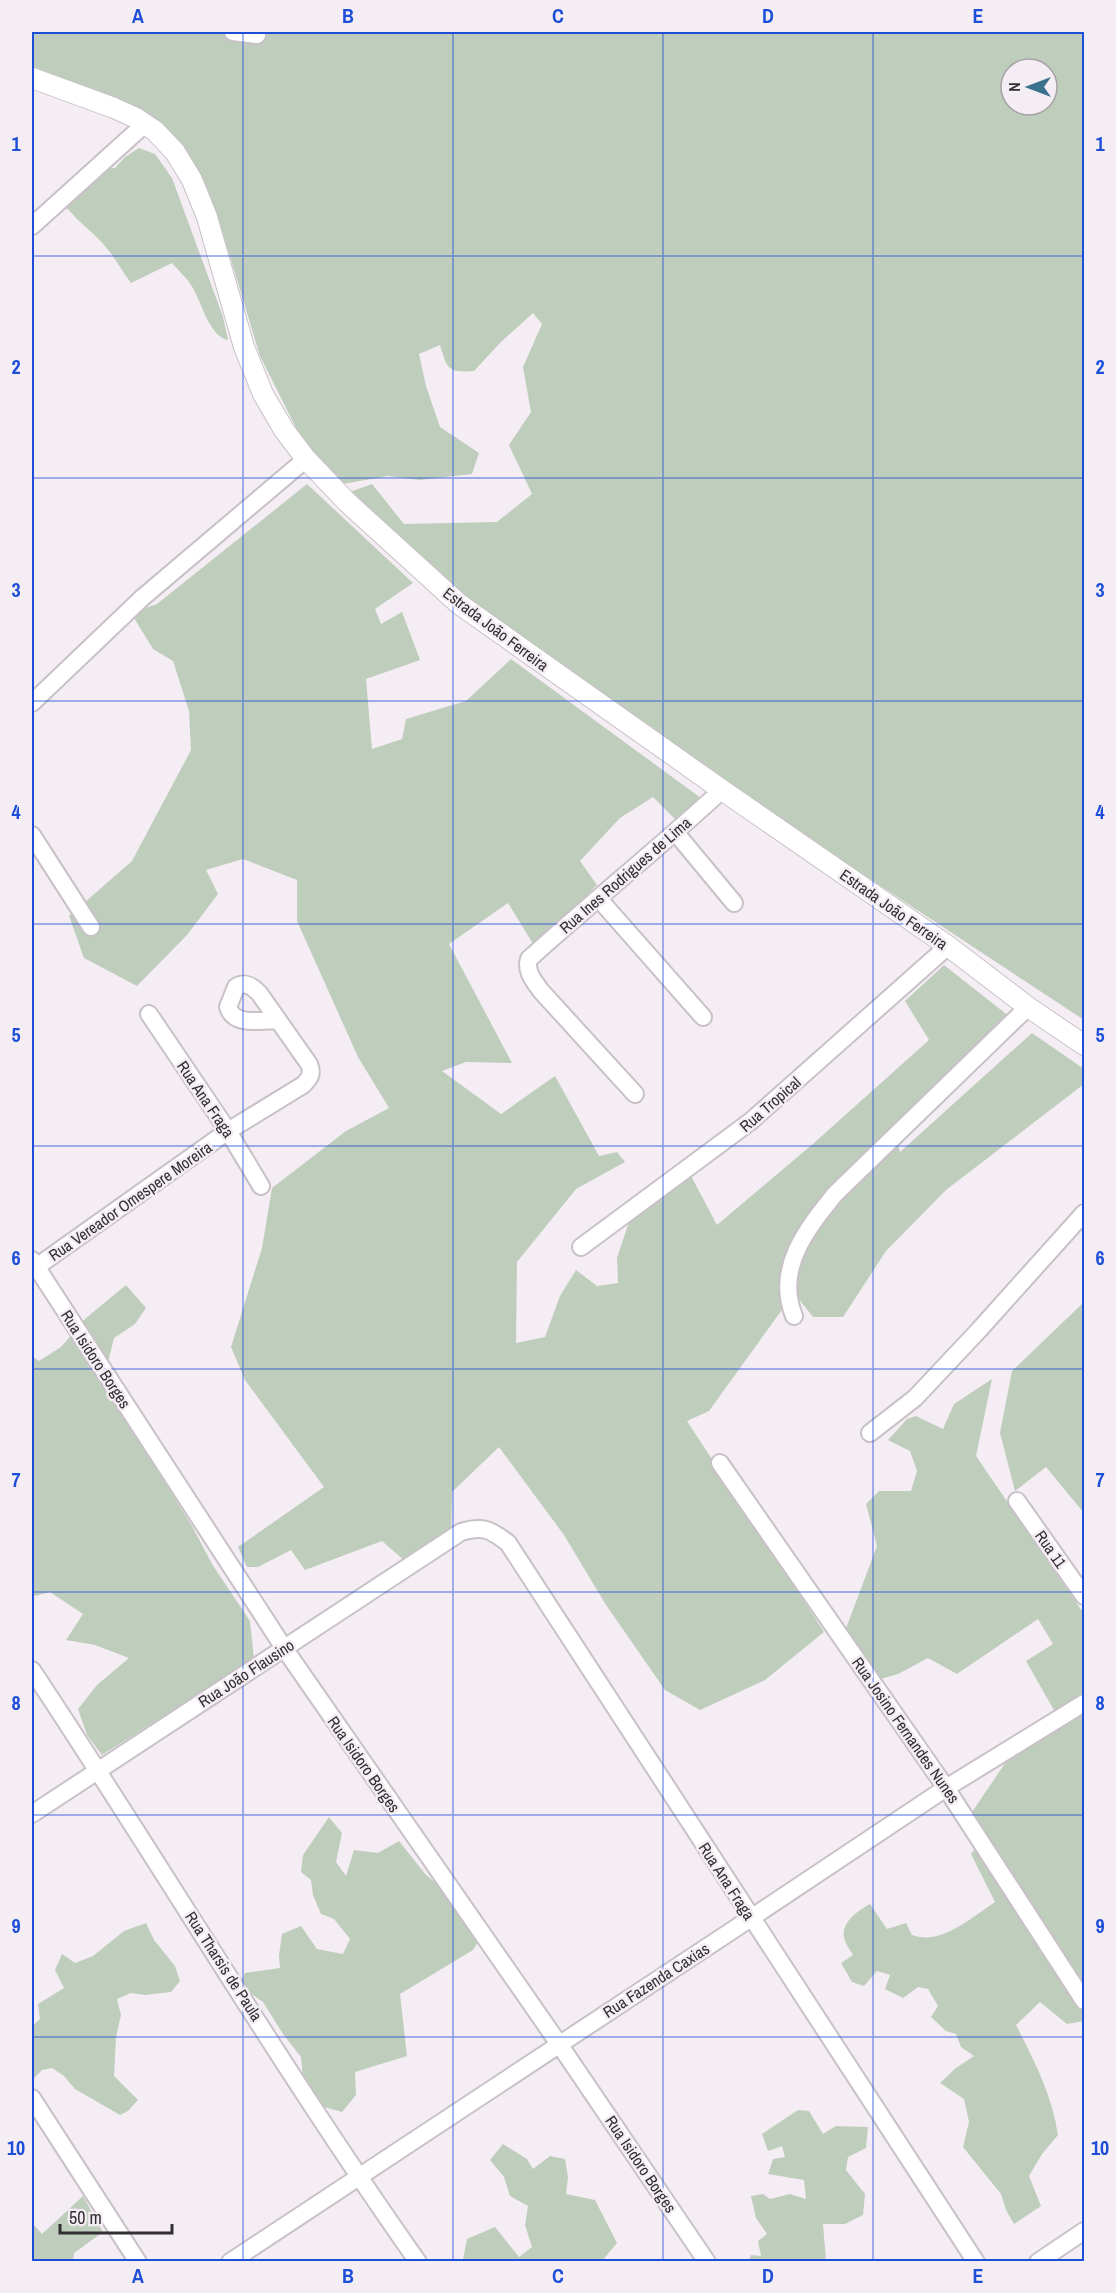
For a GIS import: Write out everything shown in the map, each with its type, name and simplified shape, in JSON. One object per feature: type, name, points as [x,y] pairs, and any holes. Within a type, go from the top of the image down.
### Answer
[{"type":"street","points":[[233,32],[257,35]]},
{"type":"street","name":"Estrada João Ferreira","points":[[32,78],[114,108],[146,123],[175,152],[195,186],[207,217],[244,347],[274,414],[306,459],[347,502],[459,604],[948,946],[1028,1007],[1084,1045]]},
{"type":"street","points":[[32,226],[146,123]]},
{"type":"street","points":[[32,702],[142,598],[306,459]]},
{"type":"street","name":"Rua Ines Rodrigues de Lima","points":[[635,1094],[541,991],[528,970],[529,959],[722,790]]},
{"type":"street","points":[[676,832],[734,903]]},
{"type":"street","points":[[32,835],[92,927]]},
{"type":"street","points":[[599,899],[703,1017]]},
{"type":"street","name":"Rua Tropical","points":[[581,1247],[752,1121],[948,946]]},
{"type":"street","points":[[795,1316],[789,1303],[787,1288],[789,1269],[814,1220],[835,1194],[1028,1007]]},
{"type":"street","name":"Rua Ana Fraga","points":[[148,1014],[228,1131],[261,1186]]},
{"type":"street","name":"Rua Vereador Omespere Moreira","points":[[33,1266],[228,1131],[310,1078],[309,1064],[278,1020]]},
{"type":"street","points":[[870,1433],[915,1398],[1084,1213]]},
{"type":"street","name":"Rua Isidoro Borges","points":[[33,1266],[284,1648],[707,2262]]},
{"type":"street","name":"Rua Josino Fernandes Nunes","points":[[720,1463],[946,1788],[1084,2001]]},
{"type":"street","name":"Rua 11","points":[[1017,1501],[1084,1596]]},
{"type":"street","name":"Rua Ana Fraga","points":[[461,1532],[482,1528],[492,1530],[508,1543],[976,2262]]},
{"type":"street","name":"Rua João Flausino","points":[[32,1814],[461,1532]]},
{"type":"street","name":"Rua Tharsis de Paula","points":[[32,1670],[359,2178],[418,2262]]},
{"type":"street","name":"Rua Fazenda Caxias","points":[[230,2262],[946,1788],[1084,1703]]},
{"type":"street","points":[[32,2097],[138,2262]]},
{"type":"street","points":[[1038,2262],[1084,2232]]},
{"type":"green space","points":[[32,32],[1084,32],[1084,1020],[726,784],[458,591],[350,492],[372,484],[404,524],[497,522],[532,494],[509,445],[531,412],[523,367],[542,324],[533,313],[474,371],[459,371],[450,368],[440,345],[419,354],[426,386],[440,427],[479,453],[472,474],[419,480],[388,476],[343,484],[314,457],[296,428],[260,356],[229,253],[203,186],[181,143],[157,122],[32,70]]},
{"type":"green space","points":[[139,148],[155,154],[172,178],[223,317],[228,340],[215,332],[195,291],[172,263],[131,283],[102,242],[64,207],[107,168],[115,168],[125,157]]},
{"type":"green space","points":[[307,484],[413,583],[375,609],[381,624],[402,612],[420,660],[366,679],[372,749],[402,739],[406,719],[466,701],[511,659],[705,801],[678,822],[653,797],[620,818],[580,861],[597,885],[535,947],[508,903],[449,944],[512,1063],[466,1062],[442,1071],[501,1114],[555,1076],[599,1156],[617,1152],[625,1162],[576,1189],[517,1262],[516,1343],[545,1337],[560,1296],[576,1270],[597,1286],[618,1283],[617,1258],[629,1222],[691,1176],[717,1225],[814,1143],[929,1040],[905,1001],[944,965],[1010,1017],[893,1129],[900,1152],[1032,1033],[1084,1069],[1084,1084],[946,1190],[886,1251],[843,1317],[813,1317],[794,1293],[709,1411],[687,1421],[824,1632],[765,1680],[700,1710],[665,1690],[606,1605],[564,1535],[499,1447],[452,1492],[451,1534],[405,1561],[382,1541],[305,1570],[291,1550],[258,1567],[247,1567],[238,1547],[324,1487],[245,1380],[231,1347],[262,1248],[272,1188],[346,1131],[389,1108],[358,1057],[297,921],[297,880],[243,859],[206,870],[218,894],[187,935],[137,986],[84,958],[69,916],[132,861],[191,750],[189,711],[173,661],[153,649],[131,613],[157,604]]},
{"type":"green space","points":[[126,1285],[146,1308],[135,1324],[114,1338],[103,1383],[192,1526],[212,1564],[250,1621],[254,1659],[102,1755],[87,1735],[78,1709],[97,1685],[129,1658],[95,1645],[66,1640],[83,1614],[50,1592],[35,1596],[32,1591],[32,1356],[39,1361],[61,1347],[86,1318]]},
{"type":"green space","points":[[1084,1302],[1084,1513],[1046,1467],[1015,1491],[1000,1433],[1012,1371]]},
{"type":"green space","points":[[992,1379],[976,1456],[1084,1614],[1084,1695],[1055,1712],[1026,1661],[1053,1644],[1038,1619],[957,1674],[928,1658],[898,1674],[877,1680],[845,1631],[877,1546],[866,1504],[879,1491],[911,1491],[917,1471],[910,1451],[888,1440],[907,1419],[916,1416],[943,1429],[954,1404]]},
{"type":"green space","points":[[1084,1712],[1084,2021],[1067,2024],[1040,2002],[1016,2025],[1047,2092],[1058,2135],[1042,2154],[1029,2176],[1041,2206],[1014,2224],[1001,2194],[963,2147],[969,2122],[964,2099],[940,2083],[974,2056],[961,2047],[956,2034],[946,2031],[931,2017],[938,2006],[928,1989],[918,1987],[903,1998],[885,1989],[890,1975],[877,1971],[864,1986],[852,1982],[841,1963],[853,1955],[845,1942],[844,1932],[845,1926],[852,1917],[870,1904],[887,1929],[906,1923],[912,1935],[934,1937],[956,1928],[995,1902],[971,1854],[985,1835],[972,1812],[1010,1756]]},
{"type":"green space","points":[[329,1817],[342,1833],[336,1862],[346,1876],[354,1850],[378,1853],[399,1841],[426,1875],[445,1890],[480,1939],[473,1950],[400,1994],[407,2056],[355,2072],[356,2095],[342,2112],[324,2107],[303,2079],[301,2057],[263,2002],[240,1986],[245,1973],[280,1968],[282,1934],[301,1926],[317,1949],[343,1954],[350,1939],[334,1919],[321,1914],[313,1895],[311,1880],[301,1872],[303,1855]]},
{"type":"green space","points":[[146,1923],[154,1940],[175,1966],[180,1981],[171,1992],[145,1995],[131,1993],[117,1999],[121,2015],[116,2037],[114,2076],[138,2100],[128,2111],[120,2115],[75,2089],[64,2076],[52,2068],[42,2070],[34,2078],[32,2076],[32,2026],[40,2019],[38,2004],[64,1988],[55,1970],[62,1954],[75,1963],[93,1956],[124,1931]]},
{"type":"green space","points":[[798,2110],[809,2111],[823,2134],[836,2126],[868,2127],[866,2148],[848,2157],[846,2170],[865,2194],[863,2215],[845,2224],[823,2224],[826,2261],[749,2261],[751,2255],[761,2256],[758,2241],[767,2234],[756,2218],[751,2196],[763,2194],[770,2199],[790,2194],[806,2199],[804,2180],[768,2174],[773,2159],[785,2157],[782,2146],[768,2151],[762,2134]]},
{"type":"green space","points":[[503,2144],[527,2159],[533,2169],[550,2156],[565,2159],[568,2177],[566,2194],[595,2200],[617,2243],[602,2261],[464,2261],[467,2239],[495,2227],[519,2257],[532,2247],[525,2225],[528,2206],[510,2196],[504,2177],[490,2160]]},
{"type":"green space","points":[[83,2196],[103,2232],[74,2253],[73,2261],[32,2261],[32,2223],[42,2234]]}]
